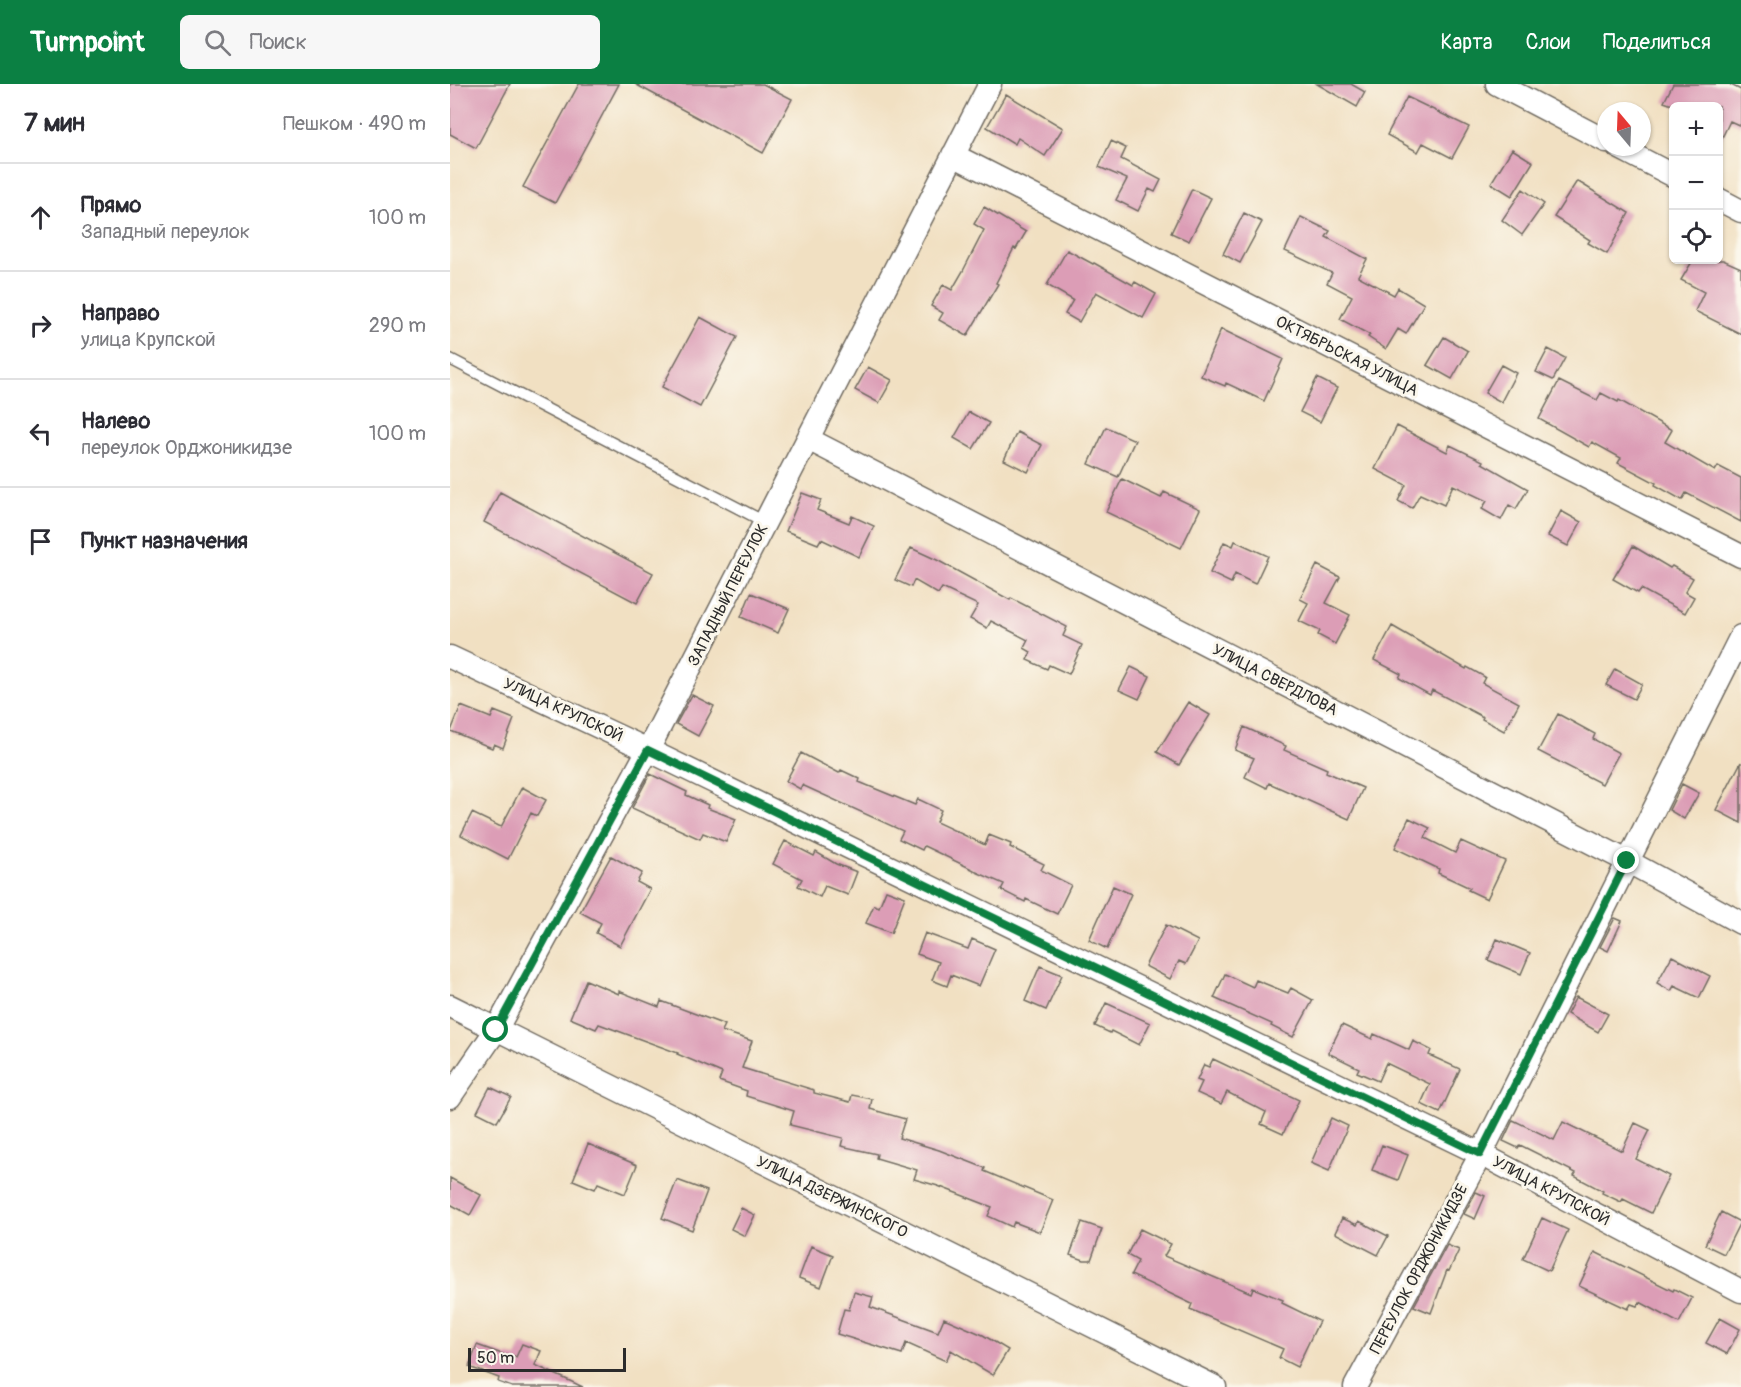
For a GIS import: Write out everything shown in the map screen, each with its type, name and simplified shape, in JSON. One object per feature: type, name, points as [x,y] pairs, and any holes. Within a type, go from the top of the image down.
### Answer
[{"type":"street","name":"ЗАПАДНЫЙ ПЕРЕУЛОК","points":[[450,1097],[496,1030],[648,750],[990,84]]},
{"type":"street","points":[[1497,84],[1597,136]]},
{"type":"street","name":"ОКТЯБРЬСКАЯ УЛИЦА","points":[[953,155],[1741,556]]},
{"type":"street","points":[[1635,156],[1669,173]]},
{"type":"street","points":[[1723,201],[1741,211]]},
{"type":"street","name":"УЛИЦА СВЕРДЛОВА","points":[[808,439],[1627,861],[1741,923]]},
{"type":"street","name":"ПЕРЕУЛОК ОРДЖОНИКИДЗЕ","points":[[1355,1387],[1480,1154],[1741,636]]},
{"type":"street","name":"УЛИЦА КРУПСКОЙ","points":[[450,657],[648,750],[1480,1154],[1741,1291]]},
{"type":"street","name":"УЛИЦА ДЗЕРЖИНСКОГО","points":[[450,1006],[1215,1387]]},
{"type":"lane","points":[[450,359],[765,522]]},
{"type":"building","points":[[450,84],[510,84],[476,148],[450,134]]},
{"type":"building","points":[[579,84],[619,84],[555,203],[523,187]]},
{"type":"building","points":[[635,84],[763,84],[792,99],[763,153]]},
{"type":"building","points":[[1317,84],[1351,84],[1365,92],[1357,107]]},
{"type":"building","points":[[1673,84],[1729,84],[1741,90],[1741,126],[1730,121],[1723,136],[1723,102],[1669,102],[1669,104],[1664,102]]},
{"type":"building","points":[[1006,94],[1063,128],[1045,156],[1018,138],[1015,144],[987,127]]},
{"type":"building","points":[[1407,97],[1469,127],[1452,158],[1423,143],[1418,152],[1387,135]]},
{"type":"building","points":[[1111,141],[1126,148],[1121,159],[1161,180],[1155,192],[1149,189],[1138,211],[1116,200],[1127,179],[1099,167]]},
{"type":"building","points":[[1512,149],[1533,162],[1512,196],[1491,183]]},
{"type":"building","points":[[1577,181],[1629,213],[1607,254],[1588,243],[1590,240],[1554,217]]},
{"type":"building","points":[[1192,189],[1211,198],[1189,241],[1171,233]]},
{"type":"building","points":[[1523,189],[1544,204],[1522,235],[1502,220]]},
{"type":"building","points":[[984,207],[1026,232],[1016,249],[1014,248],[996,283],[998,284],[967,336],[939,320],[943,313],[931,306],[943,285],[952,290],[963,271],[984,230],[974,224]]},
{"type":"building","points":[[1244,213],[1262,222],[1240,263],[1223,254]]},
{"type":"building","points":[[1301,217],[1330,231],[1326,237],[1367,259],[1358,276],[1394,295],[1398,288],[1424,304],[1406,334],[1398,329],[1386,349],[1368,337],[1370,335],[1340,319],[1352,296],[1327,283],[1332,273],[1285,251]]},
{"type":"building","points":[[1067,250],[1133,285],[1135,282],[1156,294],[1143,318],[1096,292],[1079,322],[1065,314],[1073,300],[1047,285]]},
{"type":"building","points":[[1723,260],[1741,268],[1741,334],[1695,311],[1704,292],[1681,280],[1691,264],[1723,264]]},
{"type":"building","points":[[700,317],[737,337],[700,407],[662,387]]},
{"type":"building","points":[[1221,329],[1283,359],[1264,401],[1226,383],[1225,386],[1201,376]]},
{"type":"building","points":[[1444,337],[1468,351],[1452,379],[1427,365]]},
{"type":"building","points":[[1548,349],[1565,358],[1553,380],[1536,372]]},
{"type":"building","points":[[1501,365],[1516,373],[1501,402],[1485,393]]},
{"type":"building","points":[[868,367],[892,380],[879,403],[855,390]]},
{"type":"building","points":[[1317,378],[1337,388],[1320,422],[1300,412]]},
{"type":"building","points":[[1559,381],[1597,400],[1601,393],[1618,402],[1619,400],[1672,430],[1665,442],[1715,471],[1718,466],[1741,478],[1741,522],[1686,493],[1682,500],[1618,463],[1621,458],[1592,442],[1589,447],[1539,419]]},
{"type":"building","points":[[969,412],[989,423],[973,449],[954,438]]},
{"type":"building","points":[[1397,426],[1447,452],[1450,445],[1483,461],[1482,463],[1528,489],[1516,509],[1509,505],[1501,520],[1482,509],[1487,501],[1453,485],[1444,505],[1420,494],[1412,508],[1398,501],[1406,485],[1375,469]]},
{"type":"building","points":[[1106,427],[1135,440],[1118,477],[1089,464]]},
{"type":"building","points":[[1017,432],[1042,445],[1028,472],[1004,460]]},
{"type":"building","points":[[1122,479],[1161,498],[1164,492],[1200,509],[1181,548],[1106,512]]},
{"type":"building","points":[[500,492],[653,573],[637,603],[484,522]]},
{"type":"building","points":[[802,493],[821,500],[817,510],[849,523],[852,516],[874,526],[859,557],[821,539],[818,544],[786,531]]},
{"type":"building","points":[[1561,511],[1581,522],[1568,546],[1548,536]]},
{"type":"building","points":[[1235,541],[1268,556],[1255,584],[1235,574],[1231,583],[1210,573],[1224,542],[1233,546]]},
{"type":"building","points":[[1633,546],[1670,568],[1672,566],[1693,578],[1685,592],[1694,597],[1685,613],[1641,589],[1638,593],[1613,579]]},
{"type":"building","points":[[911,548],[1067,627],[1063,636],[1082,645],[1069,674],[1049,665],[1047,669],[1027,660],[1031,652],[1024,648],[1028,640],[991,621],[987,628],[970,619],[978,605],[942,588],[938,594],[914,580],[911,587],[895,580]]},
{"type":"building","points":[[1317,565],[1340,577],[1326,603],[1350,615],[1335,644],[1318,635],[1320,631],[1299,621],[1308,603],[1300,599]]},
{"type":"building","points":[[751,593],[789,609],[778,633],[741,617]]},
{"type":"building","points":[[1392,626],[1466,669],[1467,667],[1485,677],[1482,683],[1519,703],[1504,731],[1432,690],[1430,695],[1399,678],[1401,674],[1374,660]]},
{"type":"building","points":[[1131,667],[1150,676],[1139,699],[1119,690]]},
{"type":"building","points":[[1615,669],[1642,684],[1634,699],[1606,685]]},
{"type":"building","points":[[692,695],[714,706],[698,736],[676,724]]},
{"type":"building","points":[[1188,702],[1210,715],[1179,765],[1157,752]]},
{"type":"building","points":[[461,706],[491,718],[494,711],[514,719],[503,748],[494,744],[492,748],[451,731]]},
{"type":"building","points":[[1558,714],[1595,734],[1593,739],[1619,753],[1602,784],[1538,751]]},
{"type":"building","points":[[1244,727],[1286,746],[1284,750],[1327,769],[1326,772],[1363,788],[1349,819],[1269,783],[1267,788],[1245,777],[1254,758],[1235,750]]},
{"type":"building","points":[[801,753],[839,773],[841,770],[860,779],[859,782],[915,805],[918,799],[941,810],[936,822],[985,845],[989,835],[1011,844],[1010,847],[1044,864],[1041,870],[1071,885],[1057,914],[1001,890],[1004,884],[924,846],[922,850],[899,839],[903,831],[802,785],[800,789],[786,781]]},
{"type":"building","points":[[1741,762],[1741,823],[1716,810]]},
{"type":"building","points":[[650,774],[687,792],[686,795],[708,805],[707,808],[736,819],[726,842],[703,833],[700,839],[632,808]]},
{"type":"building","points":[[1682,784],[1699,793],[1684,819],[1669,810]]},
{"type":"building","points":[[522,787],[546,800],[537,816],[531,813],[508,859],[461,835],[472,813],[501,827]]},
{"type":"building","points":[[1409,818],[1430,828],[1425,838],[1455,853],[1461,841],[1505,861],[1487,899],[1438,873],[1439,869],[1395,848]]},
{"type":"building","points":[[785,841],[814,856],[816,852],[836,864],[857,872],[848,895],[825,886],[820,897],[798,886],[802,879],[773,864]]},
{"type":"building","points":[[611,856],[642,873],[637,882],[650,889],[620,946],[596,933],[601,923],[580,912]]},
{"type":"building","points":[[1113,886],[1131,894],[1107,949],[1089,940]]},
{"type":"building","points":[[886,890],[905,897],[891,933],[866,923],[874,905],[879,907]]},
{"type":"building","points":[[1615,918],[1622,921],[1608,951],[1600,947]]},
{"type":"building","points":[[1166,925],[1198,941],[1186,964],[1179,961],[1170,979],[1145,966]]},
{"type":"building","points":[[925,933],[968,949],[972,939],[995,949],[979,986],[951,975],[947,986],[932,980],[939,962],[917,954]]},
{"type":"building","points":[[1497,939],[1530,953],[1521,974],[1488,960]]},
{"type":"building","points":[[1672,956],[1710,976],[1699,998],[1674,986],[1671,991],[1657,983]]},
{"type":"building","points":[[1040,966],[1062,975],[1046,1010],[1025,1001]]},
{"type":"building","points":[[1225,974],[1253,987],[1256,980],[1288,993],[1291,988],[1313,1000],[1293,1037],[1271,1026],[1272,1024],[1214,998]]},
{"type":"building","points":[[586,980],[659,1007],[661,1001],[725,1025],[722,1031],[752,1041],[742,1068],[814,1090],[814,1093],[850,1102],[852,1095],[872,1099],[870,1109],[905,1119],[899,1138],[939,1150],[985,1168],[984,1171],[1053,1200],[1040,1232],[1014,1222],[1012,1227],[988,1216],[992,1207],[914,1179],[917,1170],[876,1158],[877,1154],[841,1146],[843,1138],[790,1125],[794,1111],[746,1096],[747,1091],[719,1081],[722,1073],[678,1053],[599,1024],[596,1029],[570,1018]]},
{"type":"building","points":[[1576,997],[1608,1014],[1598,1032],[1567,1014]]},
{"type":"building","points":[[1106,1003],[1150,1023],[1139,1045],[1095,1026]]},
{"type":"building","points":[[1342,1025],[1372,1039],[1374,1034],[1409,1050],[1413,1041],[1431,1050],[1429,1055],[1460,1069],[1440,1113],[1421,1104],[1430,1084],[1386,1063],[1378,1081],[1357,1072],[1359,1068],[1328,1053]]},
{"type":"building","points":[[1213,1059],[1299,1100],[1283,1134],[1261,1124],[1266,1112],[1227,1092],[1221,1104],[1197,1093],[1202,1082],[1197,1080],[1204,1065],[1209,1067]]},
{"type":"building","points":[[490,1087],[511,1097],[497,1122],[477,1112]]},
{"type":"building","points":[[1331,1118],[1348,1126],[1329,1171],[1311,1163]]},
{"type":"building","points":[[1513,1120],[1554,1140],[1563,1122],[1622,1151],[1635,1123],[1650,1130],[1636,1159],[1669,1176],[1651,1213],[1623,1199],[1621,1202],[1602,1193],[1603,1191],[1574,1176],[1576,1173],[1520,1145],[1518,1148],[1503,1141]]},
{"type":"building","points":[[588,1144],[637,1165],[625,1194],[598,1183],[595,1189],[573,1180]]},
{"type":"building","points":[[1382,1145],[1408,1155],[1398,1180],[1372,1170]]},
{"type":"building","points":[[450,1178],[481,1195],[470,1215],[450,1204]]},
{"type":"building","points":[[677,1180],[707,1191],[692,1230],[662,1218]]},
{"type":"building","points":[[1476,1192],[1485,1196],[1475,1219],[1464,1214]]},
{"type":"building","points":[[741,1208],[755,1215],[745,1236],[731,1229]]},
{"type":"building","points":[[1721,1212],[1740,1222],[1724,1254],[1705,1245]]},
{"type":"building","points":[[1342,1218],[1357,1225],[1359,1221],[1388,1236],[1378,1255],[1335,1233]]},
{"type":"building","points":[[1542,1218],[1568,1230],[1549,1271],[1523,1259]]},
{"type":"building","points":[[1082,1222],[1102,1229],[1091,1260],[1070,1255]]},
{"type":"building","points":[[1140,1229],[1171,1244],[1164,1256],[1251,1293],[1253,1288],[1283,1300],[1282,1303],[1319,1321],[1297,1367],[1279,1358],[1283,1349],[1190,1309],[1192,1304],[1131,1275],[1138,1261],[1127,1255]]},
{"type":"building","points":[[1447,1245],[1459,1250],[1449,1271],[1447,1270],[1431,1313],[1414,1306]]},
{"type":"building","points":[[811,1246],[833,1255],[821,1287],[799,1278]]},
{"type":"building","points":[[1595,1252],[1673,1291],[1674,1289],[1692,1298],[1679,1323],[1640,1302],[1637,1306],[1631,1304],[1628,1309],[1579,1286]]},
{"type":"building","points":[[854,1292],[873,1297],[870,1307],[938,1332],[944,1318],[983,1335],[1008,1350],[993,1375],[951,1350],[946,1361],[906,1343],[902,1354],[837,1334],[844,1309],[849,1310]]},
{"type":"building","points":[[1720,1318],[1740,1329],[1727,1354],[1706,1343]]},
{"type":"building","points":[[522,1344],[541,1351],[535,1365],[583,1387],[512,1387],[498,1382],[499,1378],[469,1367],[477,1345],[516,1357]]},
{"type":"route","points":[[496,1030],[648,750],[1480,1154],[1627,861]]}]
